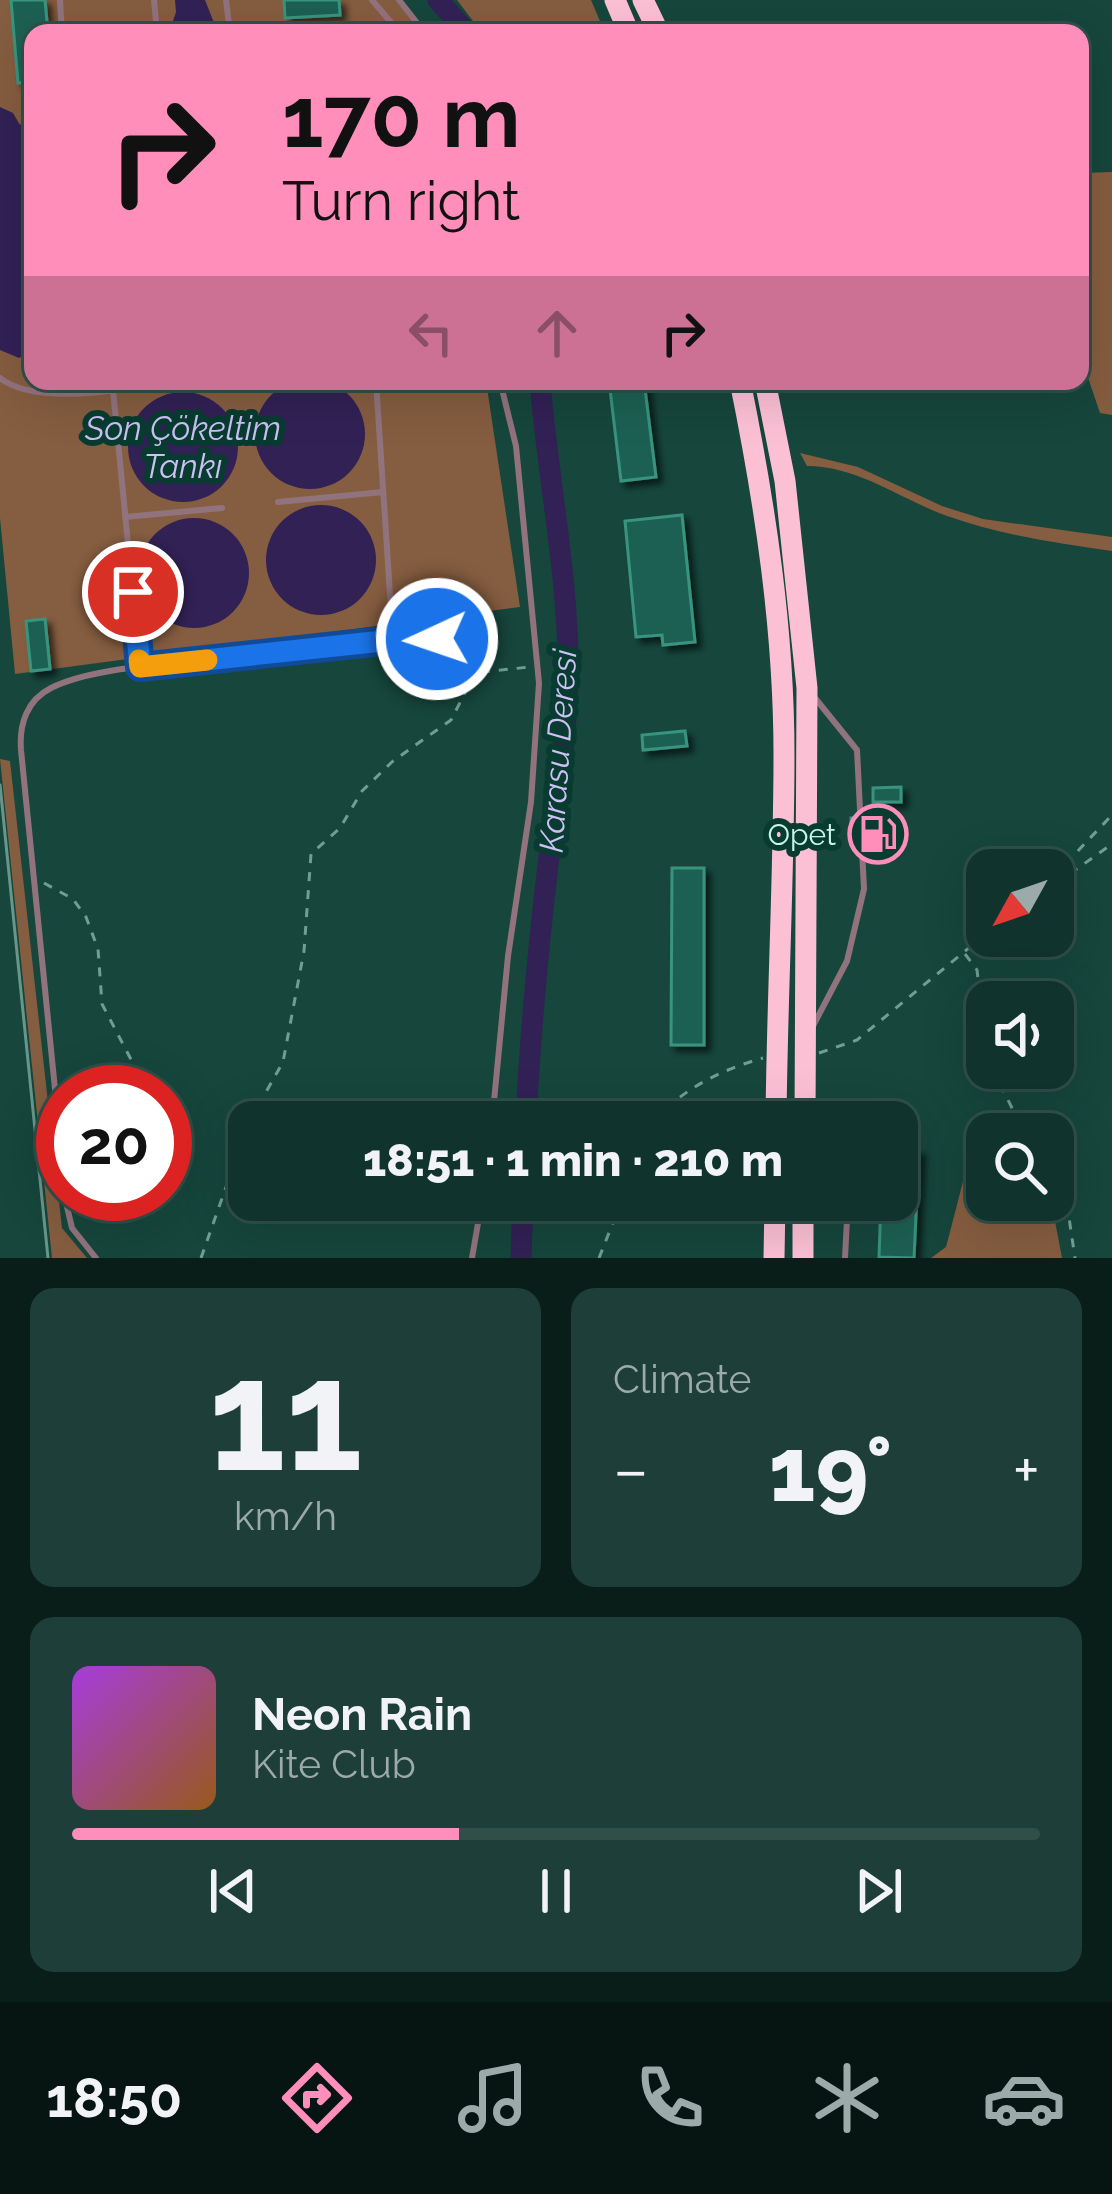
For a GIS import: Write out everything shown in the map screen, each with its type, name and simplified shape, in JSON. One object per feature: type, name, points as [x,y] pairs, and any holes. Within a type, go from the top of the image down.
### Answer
[{"type":"highway","points":[[742,390],[763,492],[784,751],[776,1101]]},
{"type":"highway","points":[[768,390],[785,481],[807,688],[805,1101]]},
{"type":"highway","points":[[774,1258],[775,1221]]},
{"type":"highway","points":[[802,1258],[803,1221]]},
{"type":"lane","points":[[372,0],[392,24]]},
{"type":"lane","points":[[399,0],[418,24]]},
{"type":"lane","points":[[0,378],[30,393],[113,390],[140,667]]},
{"type":"lane","points":[[377,390],[392,640]]},
{"type":"lane","points":[[494,1101],[508,956],[531,802],[537,666],[516,446],[502,390]]},
{"type":"lane","points":[[278,502],[383,492]]},
{"type":"lane","points":[[125,517],[222,508]]},
{"type":"lane","points":[[53,1065],[21,750],[23,720],[30,706],[52,687],[140,667],[392,640],[482,638]]},
{"type":"lane","points":[[806,1047],[847,961],[864,889],[857,750],[807,688]]},
{"type":"lane","points":[[70,1221],[96,1258]]},
{"type":"lane","points":[[472,1258],[478,1221]]},
{"type":"lane","points":[[845,1258],[847,1221]]},
{"type":"path","points":[[261,1101],[283,1062],[304,951],[311,854],[340,828],[362,791],[393,760],[451,720],[466,691],[466,674],[537,666]]},
{"type":"path","points":[[1074,856],[1112,815]]},
{"type":"path","points":[[1074,871],[1112,844]]},
{"type":"path","points":[[34,880],[55,886],[86,917],[98,949],[102,1004],[134,1065]]},
{"type":"path","points":[[806,1047],[832,1051],[857,1040],[964,952],[977,970],[978,981]]},
{"type":"path","points":[[676,1101],[734,1066],[777,1055]]},
{"type":"path","points":[[201,1258],[228,1182]]},
{"type":"path","points":[[599,1258],[614,1221]]},
{"type":"path","points":[[1070,1221],[1075,1258]]},
{"type":"shaded area","points":[[0,0],[398,0],[415,24],[24,24],[24,390],[487,390],[520,607],[15,674],[0,518]]},
{"type":"shaded area","points":[[457,0],[591,0],[601,24],[475,24]]},
{"type":"shaded area","points":[[1112,172],[1112,415],[1100,413],[1089,381],[1089,173]]},
{"type":"shaded area","points":[[800,453],[858,467],[942,506],[983,519],[1112,537],[1112,551],[967,523],[861,477],[807,466]]},
{"type":"shaded area","points":[[0,759],[10,761],[44,1065],[36,1065],[36,1104]]},
{"type":"shaded area","points":[[966,1170],[966,1221],[1055,1221],[1062,1258],[931,1258],[946,1247]]},
{"type":"shaded area","points":[[48,1221],[61,1221],[87,1258],[52,1258]]},
{"type":"water","points":[[175,0],[205,0],[214,24],[172,24]]},
{"type":"water","points":[[0,107],[13,113],[20,125],[24,119],[24,356],[19,358],[0,350]]},
{"type":"water","name":"Son Çökeltim Tankı","points":[[278,390],[342,390],[355,404],[363,423],[363,445],[349,473],[310,489],[271,473],[255,434],[260,413]]},
{"type":"water","name":"Son Çökeltim Tankı","points":[[183,392],[204,396],[222,408],[234,426],[238,447],[234,468],[222,486],[204,498],[183,502],[162,498],[144,486],[132,468],[128,447],[132,426],[144,408],[162,396]]},
{"type":"water","name":"Son Çökeltim Tankı","points":[[321,505],[360,521],[376,560],[360,599],[321,615],[282,599],[266,560],[282,521]]},
{"type":"water","name":"Son Çökeltim Tankı","points":[[194,518],[215,522],[233,534],[245,552],[249,573],[245,594],[233,612],[215,624],[194,628],[173,624],[155,612],[143,594],[139,573],[143,552],[155,534],[173,522]]},
{"type":"building","points":[[11,0],[45,0],[47,24],[24,24],[24,82],[18,83]]},
{"type":"building","points":[[284,0],[339,0],[340,15],[285,18]]},
{"type":"building","points":[[610,390],[645,390],[656,477],[621,481]]},
{"type":"building","points":[[682,515],[695,642],[663,645],[662,635],[636,637],[625,521]]},
{"type":"building","points":[[45,619],[50,669],[31,671],[26,621]]},
{"type":"building","points":[[685,731],[687,746],[643,750],[642,735]]},
{"type":"building","points":[[901,787],[901,802],[873,802],[873,788]]},
{"type":"building","points":[[893,817],[893,844],[852,845],[851,818]]},
{"type":"building","points":[[672,868],[704,868],[704,1045],[671,1045]]},
{"type":"building","points":[[880,1221],[916,1221],[914,1258],[879,1257]]},
{"type":"waterway","name":"Karasu Deresi","points":[[438,0],[459,24]]},
{"type":"waterway","name":"Karasu Deresi","points":[[527,1101],[568,683],[562,569],[541,390]]},
{"type":"waterway","name":"Karasu Deresi","points":[[521,1258],[522,1221]]},
{"type":"railway","points":[[0,785],[48,1258]]},
{"type":"slow traffic","points":[[139,660],[140,667],[207,660]]},
{"type":"place","name":"Opet","points":[[878,834]]},
{"type":"route","points":[[133,592],[140,667],[437,639]]}]
